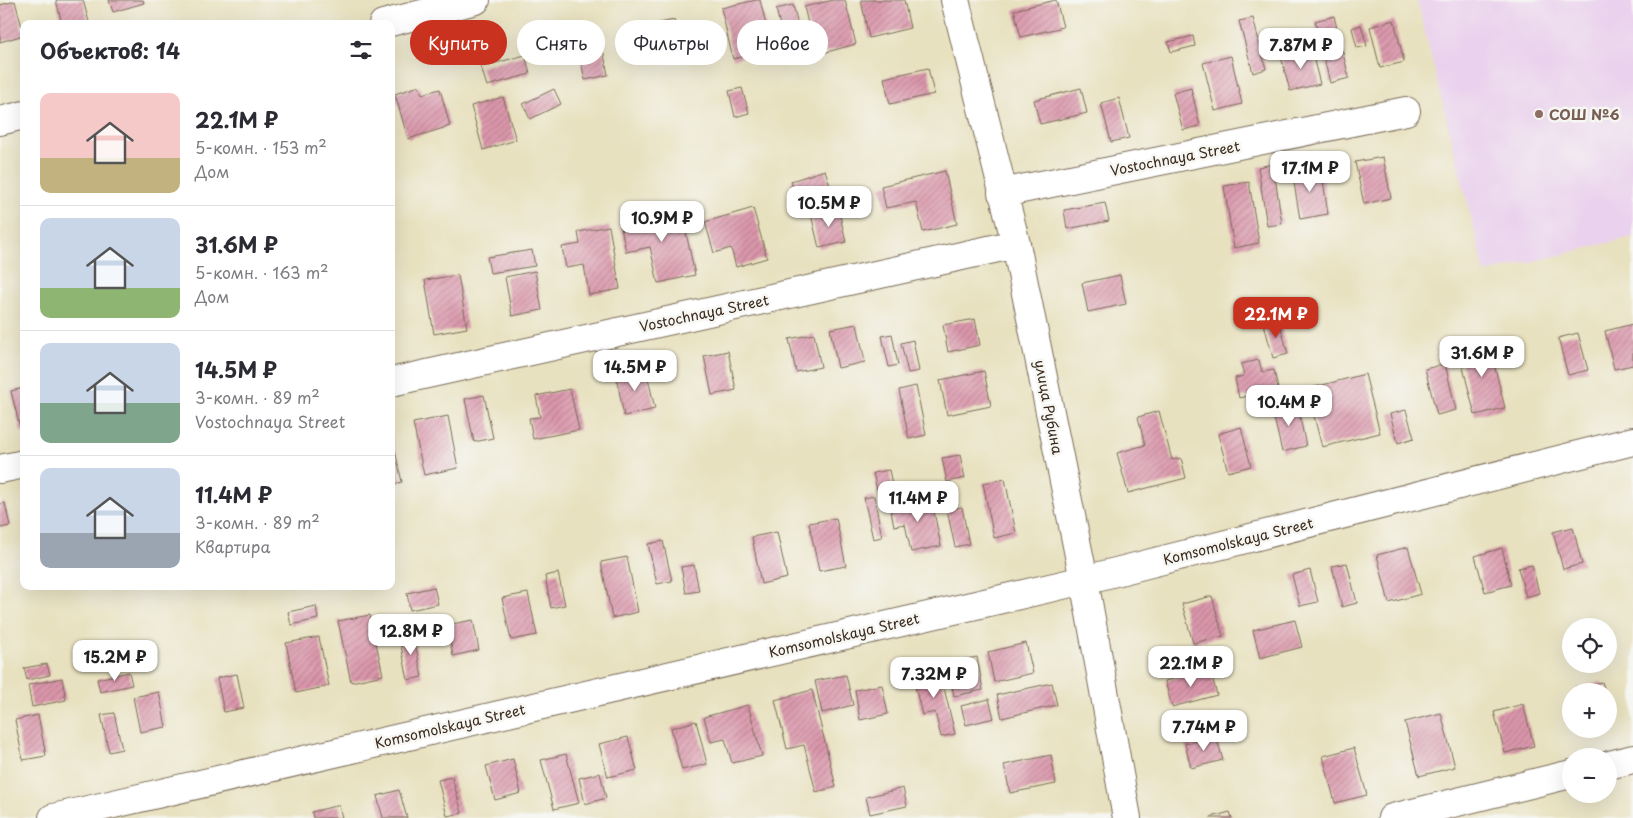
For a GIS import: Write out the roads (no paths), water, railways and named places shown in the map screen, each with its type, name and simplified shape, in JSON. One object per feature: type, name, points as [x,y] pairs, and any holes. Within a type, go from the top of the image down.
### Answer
[{"type":"street","points":[[395,21],[476,0]]},
{"type":"street","name":"улица Рубина","points":[[955,0],[1016,244],[1084,580],[1127,818]]},
{"type":"street","name":"Vostochnaya Street","points":[[1002,193],[1406,111]]},
{"type":"street","points":[[0,121],[20,116]]},
{"type":"street","name":"Vostochnaya Street","points":[[395,381],[1016,244]]},
{"type":"street","name":"Komsomolskaya Street","points":[[53,818],[1084,580],[1633,441]]},
{"type":"street","points":[[0,469],[20,465]]},
{"type":"street","points":[[1617,763],[1633,759]]},
{"type":"street","points":[[1392,818],[1562,776]]},
{"type":"place","name":"СОШ №6","points":[[1539,114]]}]
